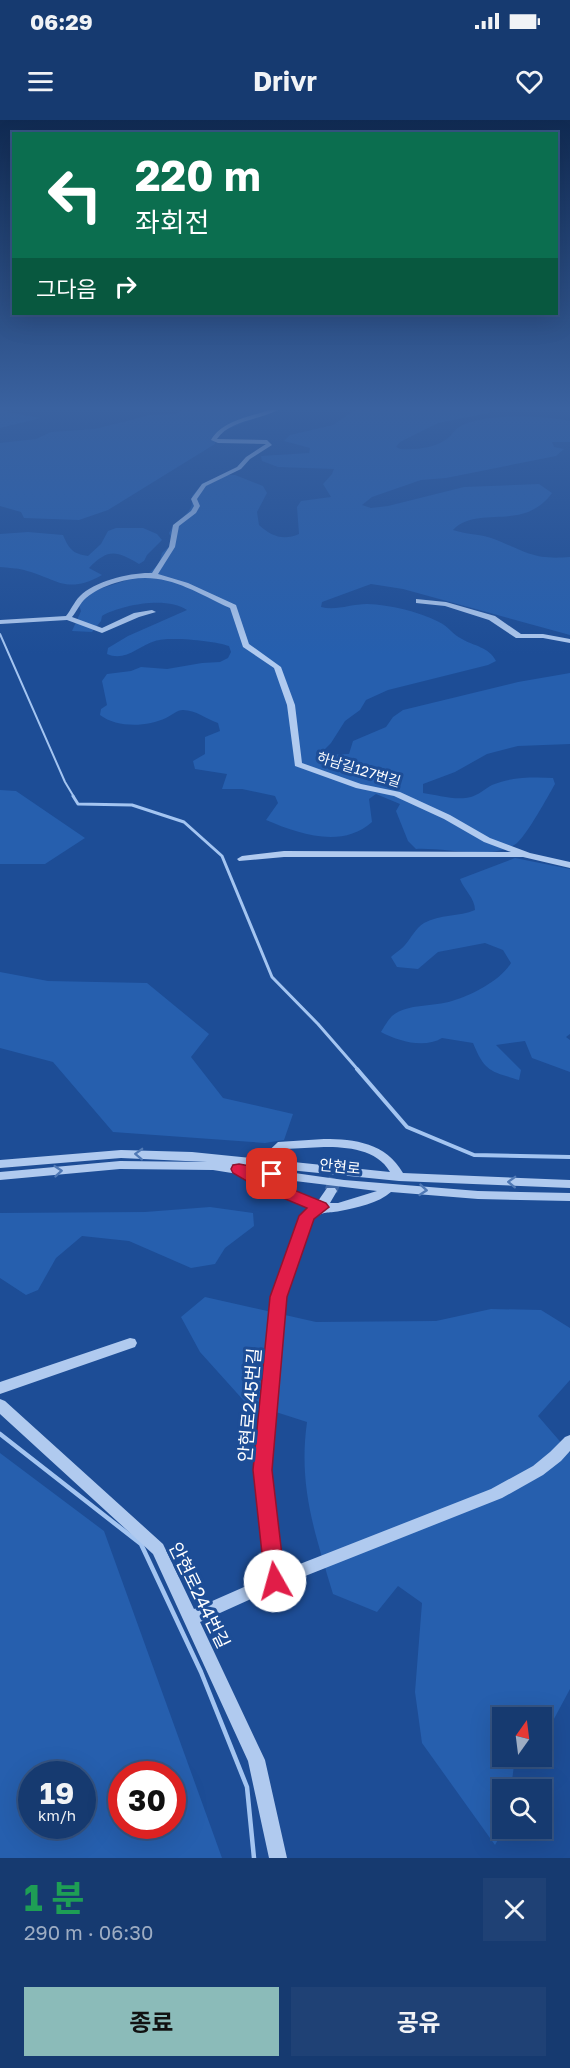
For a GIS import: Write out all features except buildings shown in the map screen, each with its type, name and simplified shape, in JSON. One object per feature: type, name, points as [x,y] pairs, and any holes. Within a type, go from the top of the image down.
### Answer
[{"type":"street","points":[[68,618],[82,597],[91,591],[131,577],[154,575],[172,548],[176,525],[194,512],[197,506],[194,499],[200,491]]},
{"type":"street","name":"하남길127번길","points":[[154,575],[233,607],[246,645],[277,667],[291,705],[298,764],[359,786],[397,794],[447,817],[487,840],[527,855],[570,865]]},
{"type":"street","points":[[419,601],[446,603],[492,618],[519,636],[543,636],[570,641]]},
{"type":"street","points":[[0,622],[68,618],[102,631],[137,615],[152,612]]},
{"type":"street","points":[[242,858],[284,854],[527,855]]},
{"type":"street","points":[[262,1164],[282,1145],[351,1144],[368,1149],[390,1162],[399,1177]]},
{"type":"street","name":"안현로","points":[[0,1164],[121,1154],[192,1156],[399,1177],[570,1184]]},
{"type":"street","name":"안현로","points":[[0,1176],[120,1166],[213,1166],[344,1184],[478,1195],[570,1197]]},
{"type":"street","points":[[239,1169],[265,1184],[321,1207],[338,1206],[380,1195],[389,1187]]},
{"type":"street","name":"안현로245번길","points":[[275,1581],[262,1470],[279,1297],[307,1216],[321,1207],[331,1191]]},
{"type":"street","points":[[0,1388],[130,1343]]},
{"type":"street","name":"안현로244번길","points":[[0,1405],[158,1548],[256,1761],[278,1858]]},
{"type":"street","points":[[190,1619],[275,1581],[478,1501],[531,1474],[563,1450],[570,1441]]},
{"type":"shaded area","points":[[0,491],[139,491],[108,510],[79,520],[24,518],[21,512],[0,506]]},
{"type":"shaded area","points":[[196,491],[266,491],[257,512],[259,525],[273,535],[282,537],[299,534],[297,507],[301,501],[331,497],[327,491],[389,491],[372,497],[362,505],[371,508],[448,491],[549,491],[552,493],[540,505],[528,512],[475,519],[453,530],[490,537],[538,556],[570,557],[570,635],[403,589],[371,584],[322,602],[321,607],[367,604],[395,607],[413,612],[442,624],[459,637],[485,650],[496,661],[388,690],[366,700],[360,710],[345,721],[331,743],[319,755],[349,754],[353,741],[386,727],[393,717],[403,710],[518,682],[570,673],[570,744],[518,746],[487,754],[455,772],[423,784],[423,793],[465,798],[506,780],[553,778],[555,784],[532,824],[517,843],[496,851],[482,852],[416,849],[408,841],[396,811],[400,804],[376,794],[369,799],[372,822],[360,830],[334,837],[292,830],[266,820],[278,803],[275,796],[242,789],[222,789],[227,774],[195,769],[193,761],[205,754],[205,737],[220,731],[218,723],[188,710],[177,712],[158,721],[132,725],[115,722],[100,715],[101,709],[107,705],[102,681],[107,674],[131,671],[141,667],[167,669],[220,662],[228,658],[231,652],[229,646],[214,642],[170,639],[155,641],[126,655],[107,654],[108,648],[128,636],[187,610],[168,603],[120,608],[102,616],[101,621],[92,632],[72,631],[81,611],[77,599],[84,594],[149,573],[159,564],[162,553],[173,543],[169,533],[191,508],[192,496]]},
{"type":"shaded area","points":[[116,528],[143,528],[157,534],[162,540],[144,561],[139,564],[118,554],[102,557],[89,568],[102,575],[79,584],[70,585],[24,570],[0,567],[0,534],[28,532],[63,535],[72,550],[88,556],[101,544],[108,531]]},
{"type":"shaded area","points":[[0,790],[16,791],[85,838],[45,864],[0,864]]},
{"type":"shaded area","points":[[515,858],[570,869],[570,1034],[566,1037],[570,1040],[570,1072],[532,1058],[525,1041],[496,1045],[521,1070],[519,1080],[495,1072],[485,1065],[473,1043],[442,1038],[419,1043],[395,1038],[381,1032],[398,1012],[460,998],[485,987],[506,970],[511,963],[503,950],[485,943],[438,952],[418,969],[397,967],[391,957],[424,923],[436,918],[475,910],[460,879]]},
{"type":"shaded area","points":[[0,972],[48,981],[147,983],[209,1034],[191,1057],[223,1098],[293,1114],[284,1140],[265,1143],[113,1132],[53,1062],[0,1048]]},
{"type":"shaded area","points":[[210,1207],[253,1213],[254,1226],[225,1248],[215,1264],[191,1268],[129,1241],[82,1236],[56,1258],[38,1290],[26,1295],[0,1278],[0,1213],[145,1212]]},
{"type":"shaded area","points":[[205,1297],[316,1322],[436,1321],[491,1309],[541,1310],[570,1328],[570,1380],[538,1416],[570,1453],[570,1689],[552,1723],[552,1707],[492,1707],[492,1767],[514,1767],[512,1779],[492,1779],[492,1839],[498,1839],[495,1845],[422,1743],[415,1692],[422,1603],[398,1586],[377,1612],[333,1594],[310,1510],[305,1468],[307,1422],[245,1402],[200,1352],[181,1317]]},
{"type":"shaded area","points":[[0,1453],[104,1531],[222,1858],[0,1858]]},
{"type":"waterway","points":[[0,634],[65,782],[74,797]]},
{"type":"waterway","points":[[73,796],[78,804],[132,805],[184,822],[222,856],[272,977],[318,1024],[359,1071]]},
{"type":"waterway","points":[[357,1069],[407,1127],[474,1155],[570,1157]]},
{"type":"waterway","points":[[0,1434],[141,1544],[201,1672],[247,1787],[254,1858]]},
{"type":"tunnel","points":[[331,1191],[341,1161]]},
{"type":"route","points":[[272,1174],[239,1169],[265,1184],[321,1207],[307,1216],[279,1297],[262,1470],[275,1581]]}]
